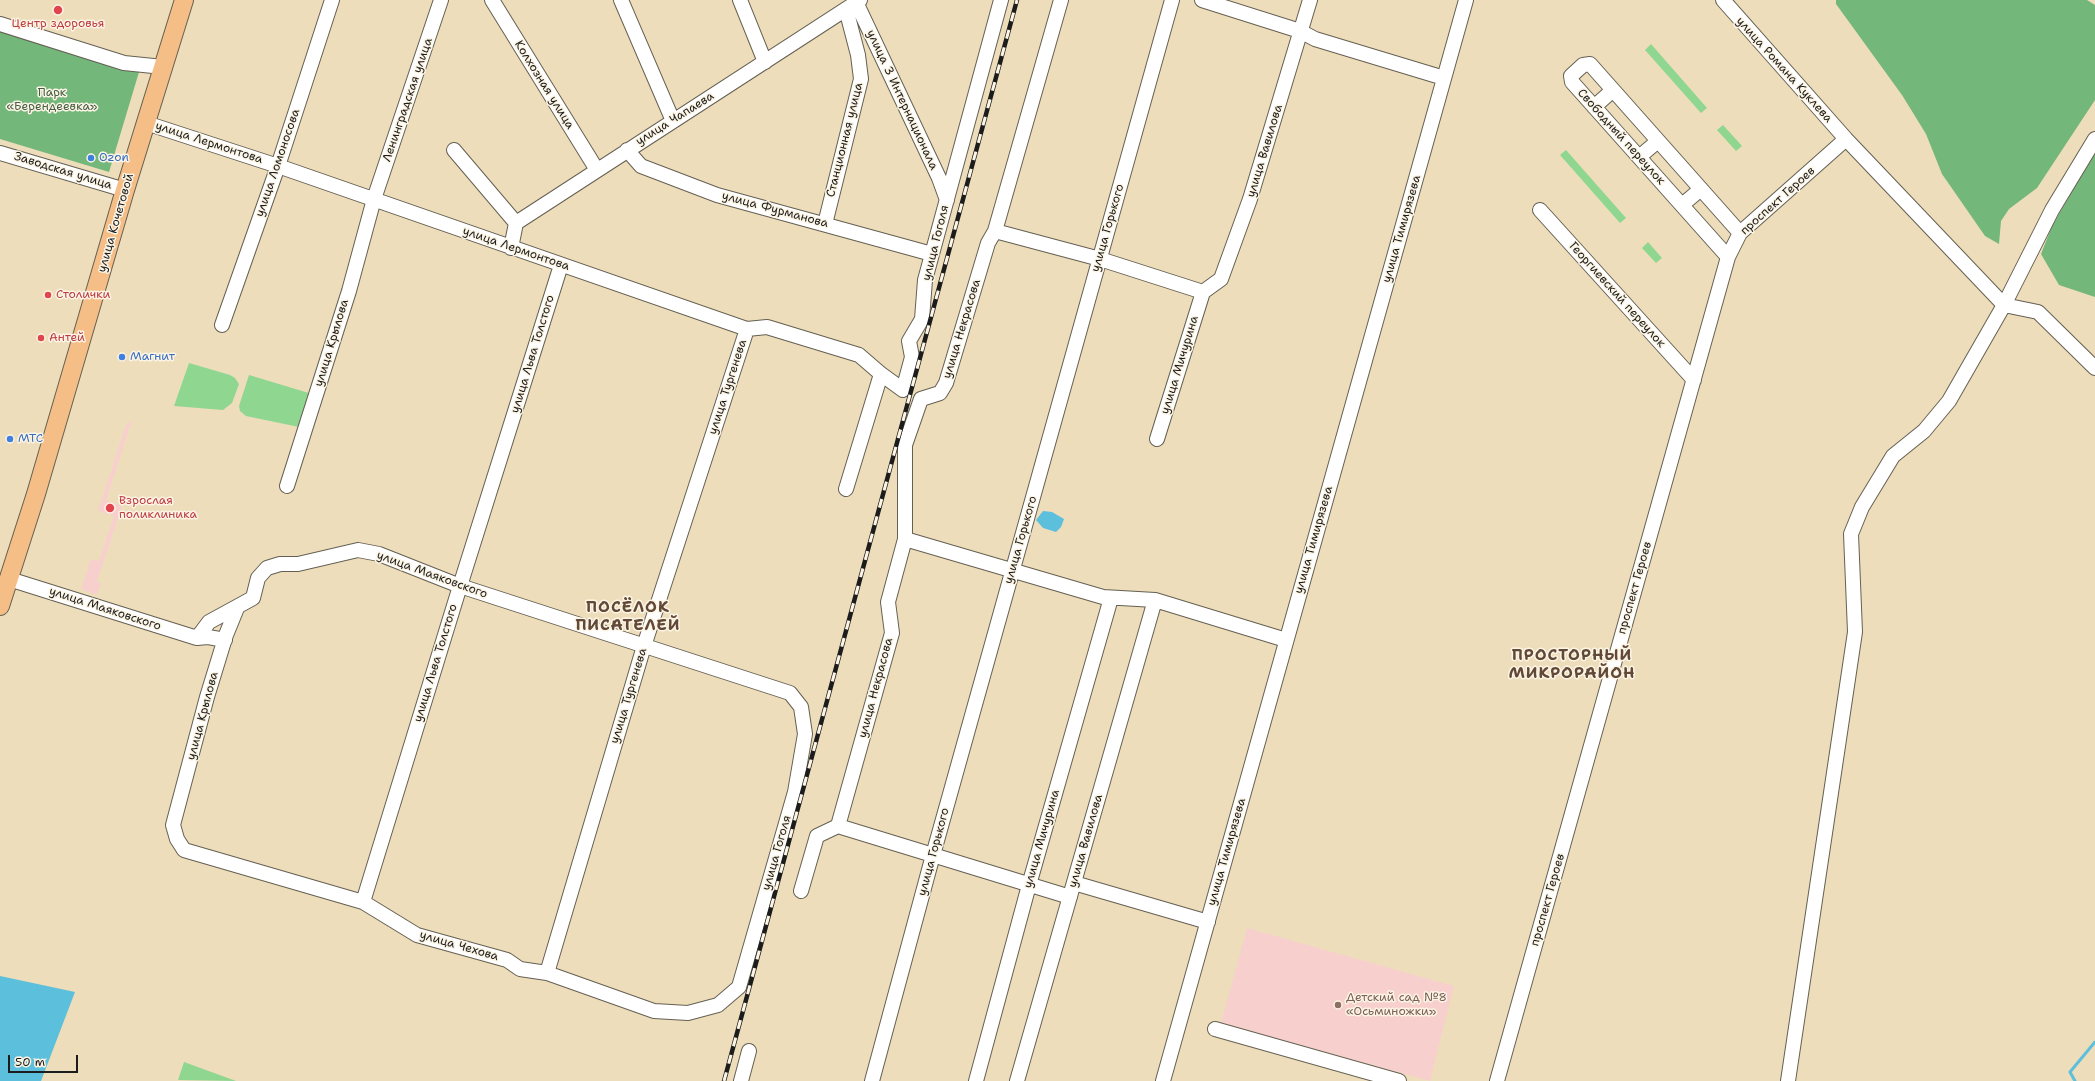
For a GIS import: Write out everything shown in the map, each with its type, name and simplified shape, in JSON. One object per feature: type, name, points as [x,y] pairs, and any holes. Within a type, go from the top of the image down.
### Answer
[{"type":"main road","name":"улица Кочетовой","points":[[0,606],[36,494],[125,190],[184,0]]},
{"type":"street","name":"улица Ломоносова","points":[[222,325],[278,166],[332,0]]},
{"type":"street","name":"Ленинградская улица","points":[[374,200],[441,0]]},
{"type":"street","name":"Колхозная улица","points":[[492,0],[597,170]]},
{"type":"street","points":[[621,0],[673,121]]},
{"type":"street","points":[[740,0],[765,62]]},
{"type":"street","name":"улица Гоголя","points":[[881,374],[903,390],[912,357],[909,341],[922,319],[925,280],[1001,0]]},
{"type":"street","name":"улица Некрасова","points":[[838,826],[892,632],[888,602],[905,539],[905,445],[921,399],[940,393],[946,384],[988,243],[995,231],[1061,0]]},
{"type":"street","name":"улица Горького","points":[[872,1081],[933,855],[1172,0]]},
{"type":"street","points":[[1202,0],[1300,31],[1315,39],[1444,78]]},
{"type":"street","name":"улица Вавилова","points":[[1203,292],[1221,279],[1250,199],[1310,0]]},
{"type":"street","name":"улица Тимирязева","points":[[1163,1081],[1466,0]]},
{"type":"street","name":"улица Романа Куклева","points":[[1722,0],[1846,139],[2004,305]]},
{"type":"street","name":"улица Чапаева","points":[[516,224],[854,3]]},
{"type":"street","name":"улица 3 Интернационала","points":[[854,3],[939,178],[947,200]]},
{"type":"street","name":"Станционная улица","points":[[825,224],[861,79],[854,3]]},
{"type":"street","points":[[0,24],[124,63],[163,67]]},
{"type":"street","name":"Свободный переулок","points":[[1728,257],[1572,82],[1571,76],[1583,65],[1590,64],[1740,233]]},
{"type":"street","points":[[1594,107],[1613,90]]},
{"type":"street","name":"улица Лермонтова","points":[[146,123],[278,166],[747,329],[767,328],[859,355],[881,374]]},
{"type":"street","name":"проспект Героев","points":[[1497,1081],[1728,257],[1740,233],[1846,139]]},
{"type":"street","points":[[1788,1081],[1855,632],[1851,534],[1862,507],[1893,456],[1924,431],[1949,401],[2004,305],[2052,210],[2095,139]]},
{"type":"street","points":[[1639,157],[1658,141]]},
{"type":"street","points":[[454,150],[516,224],[511,248]]},
{"type":"street","name":"улица Фурманова","points":[[627,150],[641,166],[717,194],[932,254]]},
{"type":"street","name":"Заводская улица","points":[[0,153],[125,190]]},
{"type":"street","points":[[1682,205],[1701,189]]},
{"type":"street","name":"улица Крылова","points":[[287,486],[348,291],[374,200]]},
{"type":"street","name":"Георгиевский переулок","points":[[1540,210],[1694,380]]},
{"type":"street","points":[[995,231],[1100,259],[1203,292]]},
{"type":"street","name":"улица Льва Толстого","points":[[363,902],[561,265]]},
{"type":"street","name":"улица Мичурина","points":[[1157,439],[1203,292]]},
{"type":"street","points":[[2004,305],[2038,312],[2095,368]]},
{"type":"street","name":"улица Тургенева","points":[[547,973],[644,646],[747,329]]},
{"type":"street","points":[[846,489],[881,374]]},
{"type":"street","points":[[905,539],[1103,597],[1155,600],[1286,640]]},
{"type":"street","name":"улица Маяковского","points":[[9,579],[197,638],[209,622],[237,608],[252,598],[258,578],[267,568],[280,564],[298,564],[358,550],[379,554],[460,586],[790,693]]},
{"type":"street","name":"улица Мичурина","points":[[976,1081],[1029,885],[1111,598]]},
{"type":"street","name":"улица Вавилова","points":[[1017,1081],[1155,600]]},
{"type":"street","name":"улица Крылова","points":[[173,825],[225,640],[237,608]]},
{"type":"street","points":[[197,638],[208,637],[225,640]]},
{"type":"street","name":"улица Гоголя","points":[[718,1005],[739,987],[795,792],[805,734],[801,707],[790,693]]},
{"type":"street","name":"улица Чехова","points":[[173,825],[176,839],[184,850],[363,902],[417,935],[507,960],[520,969],[547,973],[654,1011],[688,1013],[718,1005]]},
{"type":"street","points":[[801,891],[817,836],[838,826],[1070,897]]},
{"type":"street","points":[[1074,883],[1208,922]]},
{"type":"street","points":[[1215,1029],[1398,1081]]},
{"type":"street","points":[[742,1081],[749,1051]]},
{"type":"shaded area","name":"Взрослая поликлиника","points":[[127,422],[131,423],[106,500],[122,506],[97,581],[101,583],[97,595],[81,589],[91,559],[99,561],[114,516],[98,511]]},
{"type":"shaded area","name":"Детский сад №8 «Осьминожки»","points":[[1247,928],[1454,986],[1430,1081],[1221,1023]]},
{"type":"green space","points":[[1836,0],[2087,0],[2095,5],[2095,100],[2037,188],[2009,209],[2001,221],[1999,244],[1985,236],[1942,174],[1926,134],[1902,95],[1836,4]]},
{"type":"green space","name":"Парк «Берендеевка»","points":[[0,30],[139,72],[109,172],[0,139]]},
{"type":"green space","points":[[1651,44],[1707,108],[1701,113],[1645,50]]},
{"type":"green space","points":[[1723,125],[1742,146],[1736,151],[1717,130]]},
{"type":"green space","points":[[1566,150],[1626,218],[1620,223],[1560,155]]},
{"type":"green space","points":[[2095,152],[2095,297],[2059,285],[2041,254],[2052,226]]},
{"type":"green space","points":[[1648,242],[1662,258],[1656,263],[1642,248]]},
{"type":"green space","points":[[189,363],[230,375],[235,378],[239,384],[232,403],[223,410],[174,406]]},
{"type":"green space","points":[[249,375],[312,394],[299,427],[246,416],[240,411],[239,406]]},
{"type":"green space","points":[[184,1062],[236,1081],[178,1080]]},
{"type":"water","points":[[1043,511],[1052,512],[1064,519],[1061,527],[1056,532],[1043,528],[1036,520]]},
{"type":"water","points":[[0,976],[75,992],[41,1081],[0,1081]]},
{"type":"waterway","points":[[2075,1081],[2070,1072],[2095,1042]]},
{"type":"railway","points":[[724,1081],[1017,0]]},
{"type":"place","name":"Центр здоровья","points":[[58,10]]},
{"type":"place","name":"Ozon","points":[[91,158]]},
{"type":"place","name":"Столички","points":[[48,295]]},
{"type":"place","name":"Антей","points":[[41,338]]},
{"type":"place","name":"Магнит","points":[[122,357]]},
{"type":"place","name":"МТС","points":[[10,439]]},
{"type":"place","name":"Взрослая поликлиника","points":[[110,508]]},
{"type":"place","name":"Детский сад №8 «Осьминожки»","points":[[1338,1005]]},
{"type":"district","name":"ПОСЁЛОК ПИСАТЕЛЕЙ","points":[[628,617]]},
{"type":"district","name":"ПРОСТОРНЫЙ МИКРОРАЙОН","points":[[1572,665]]}]
